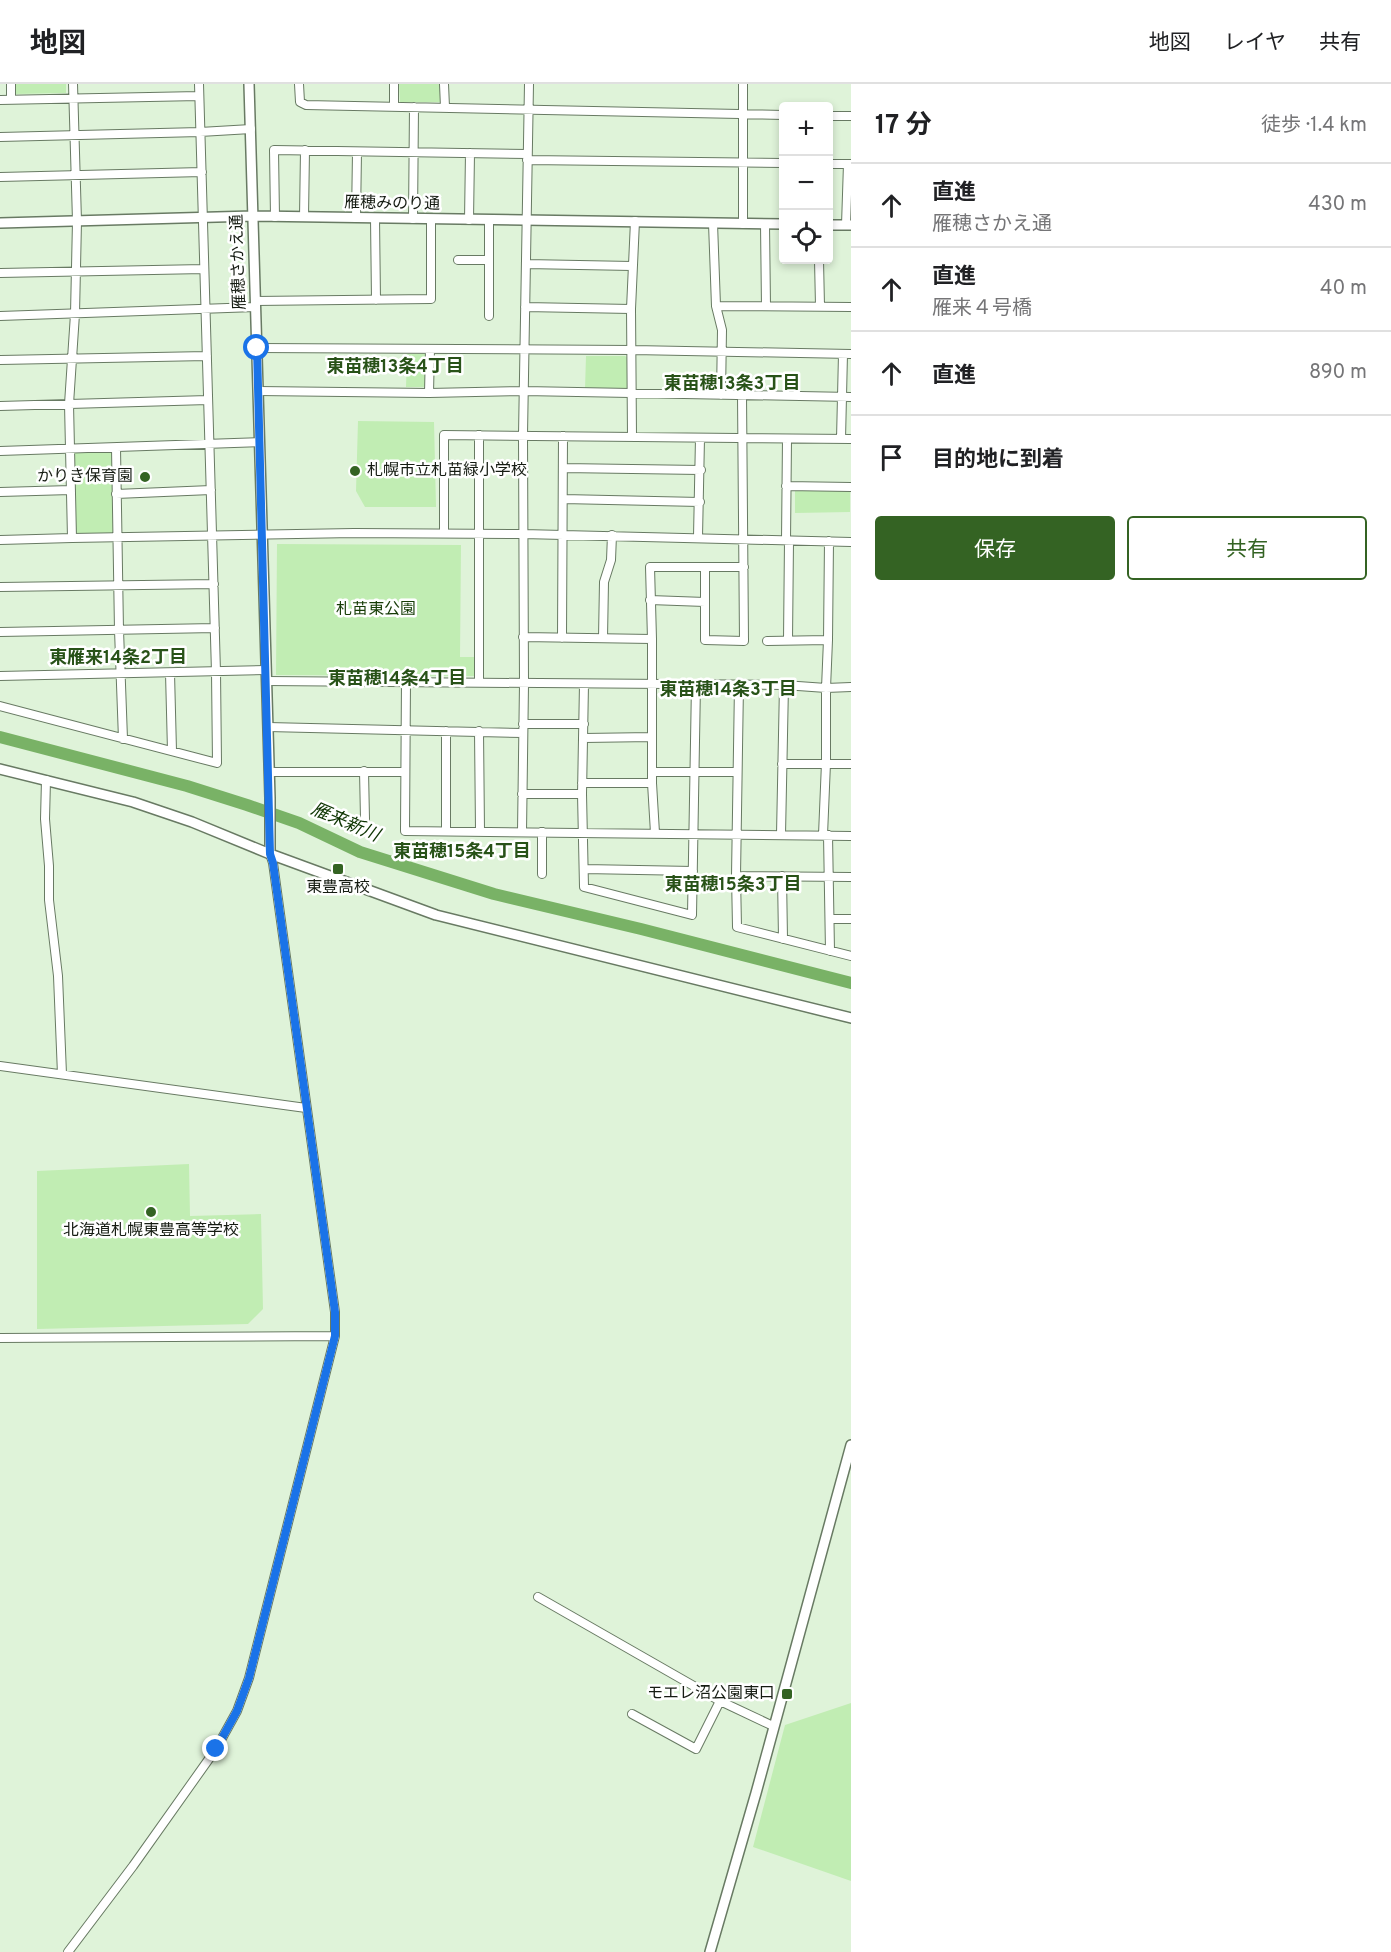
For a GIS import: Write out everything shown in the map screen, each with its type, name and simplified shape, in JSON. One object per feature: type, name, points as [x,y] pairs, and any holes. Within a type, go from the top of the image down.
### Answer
[{"type":"street","points":[[10,84],[11,99]]},
{"type":"street","points":[[72,538],[69,404],[77,272],[73,84]]},
{"type":"street","points":[[0,705],[217,763],[199,84]]},
{"type":"street","name":"雁穂さかえ通","points":[[249,84],[270,854]]},
{"type":"street","points":[[299,84],[300,102],[306,105],[779,115]]},
{"type":"street","points":[[394,84],[394,106]]},
{"type":"street","points":[[444,84],[445,107]]},
{"type":"street","points":[[522,832],[523,435],[527,221],[525,213],[529,84]]},
{"type":"street","points":[[743,84],[743,224]]},
{"type":"street","points":[[0,100],[199,96]]},
{"type":"street","points":[[413,219],[414,107]]},
{"type":"street","points":[[833,116],[851,116]]},
{"type":"street","points":[[0,137],[251,129]]},
{"type":"street","points":[[274,217],[274,150],[470,153],[527,157],[779,163]]},
{"type":"street","points":[[303,217],[305,150]]},
{"type":"street","points":[[356,218],[357,152]]},
{"type":"street","points":[[469,220],[470,153]]},
{"type":"street","points":[[833,164],[849,164],[849,225],[833,225]]},
{"type":"street","points":[[0,177],[202,172]]},
{"type":"street","name":"雁穂みのり通","points":[[0,223],[253,216],[779,224]]},
{"type":"street","points":[[375,218],[376,300]]},
{"type":"street","points":[[0,316],[206,309],[255,304],[431,300],[431,219]]},
{"type":"street","points":[[489,219],[489,316]]},
{"type":"street","points":[[632,436],[631,309],[635,221]]},
{"type":"street","points":[[714,223],[716,306],[722,330],[721,395]]},
{"type":"street","points":[[765,224],[766,306]]},
{"type":"street","points":[[458,260],[489,260]]},
{"type":"street","points":[[526,264],[632,266]]},
{"type":"street","points":[[819,264],[820,306]]},
{"type":"street","points":[[0,273],[204,269]]},
{"type":"street","points":[[716,306],[851,307]]},
{"type":"street","points":[[525,308],[631,309]]},
{"type":"street","points":[[257,348],[633,350],[847,354],[841,397],[841,439]]},
{"type":"street","points":[[429,393],[430,349]]},
{"type":"street","points":[[0,360],[207,356]]},
{"type":"street","points":[[258,391],[429,393],[524,391],[851,397]]},
{"type":"street","points":[[705,567],[705,640],[744,641],[742,395]]},
{"type":"street","points":[[0,406],[208,400]]},
{"type":"street","points":[[444,533],[444,435],[851,439]]},
{"type":"street","points":[[479,435],[479,682]]},
{"type":"street","points":[[562,638],[563,436]]},
{"type":"street","points":[[698,537],[700,438]]},
{"type":"street","points":[[787,439],[788,640]]},
{"type":"street","points":[[0,451],[260,442]]},
{"type":"street","points":[[116,448],[123,739]]},
{"type":"street","points":[[563,468],[700,470]]},
{"type":"street","points":[[786,486],[851,487]]},
{"type":"street","points":[[0,492],[71,490]]},
{"type":"street","points":[[116,494],[211,490]]},
{"type":"street","points":[[563,499],[700,502]]},
{"type":"street","points":[[0,540],[444,533],[851,542]]},
{"type":"street","points":[[603,638],[604,582],[611,560],[612,535]]},
{"type":"street","points":[[829,542],[826,835],[830,876],[830,951]]},
{"type":"street","points":[[654,833],[650,567],[744,567]]},
{"type":"street","points":[[0,587],[214,584]]},
{"type":"street","points":[[650,600],[705,602]]},
{"type":"street","points":[[0,632],[215,628]]},
{"type":"street","points":[[523,637],[652,639]]},
{"type":"street","points":[[767,641],[828,640]]},
{"type":"street","points":[[0,676],[266,670]]},
{"type":"street","points":[[170,673],[172,752]]},
{"type":"street","points":[[267,681],[851,687]]},
{"type":"street","points":[[406,681],[405,831],[480,830],[851,836]]},
{"type":"street","points":[[584,684],[582,783],[584,887],[692,915],[696,684]]},
{"type":"street","points":[[739,685],[737,927],[851,956]]},
{"type":"street","points":[[782,835],[784,685]]},
{"type":"street","points":[[268,727],[480,731],[584,724]]},
{"type":"street","points":[[446,731],[446,830]]},
{"type":"street","points":[[480,731],[480,830]]},
{"type":"street","points":[[584,738],[652,737]]},
{"type":"street","points":[[782,764],[851,764]]},
{"type":"street","points":[[0,769],[133,802],[192,822],[270,854],[436,915],[851,1018]]},
{"type":"street","points":[[364,771],[365,819]]},
{"type":"street","points":[[269,772],[405,772]]},
{"type":"street","points":[[653,772],[737,772]]},
{"type":"street","points":[[46,780],[45,819],[58,976],[62,1074]]},
{"type":"street","points":[[582,783],[652,783]]},
{"type":"street","points":[[522,794],[582,794]]},
{"type":"street","points":[[542,832],[542,874]]},
{"type":"street","points":[[68,1952],[133,1866],[216,1749],[237,1711],[249,1678],[335,1336],[335,1312],[275,875],[270,854]]},
{"type":"street","points":[[584,869],[693,871]]},
{"type":"street","points":[[736,876],[851,877]]},
{"type":"street","points":[[782,876],[783,939]]},
{"type":"street","points":[[830,919],[851,919]]},
{"type":"street","points":[[0,1066],[306,1108]]},
{"type":"street","points":[[0,1338],[335,1336]]},
{"type":"street","points":[[710,1952],[851,1445]]},
{"type":"street","points":[[538,1597],[720,1701],[772,1726]]},
{"type":"street","points":[[632,1714],[696,1749],[720,1701]]},
{"type":"green space","points":[[15,84],[66,84],[66,93],[15,94]]},
{"type":"green space","points":[[399,84],[440,84],[440,102],[400,102]]},
{"type":"green space","points":[[407,354],[425,354],[427,357],[424,387],[406,387]]},
{"type":"green space","points":[[586,356],[625,356],[629,359],[629,387],[625,390],[585,389]]},
{"type":"green space","points":[[358,421],[434,422],[436,507],[365,507],[356,491]]},
{"type":"green space","points":[[74,452],[112,452],[113,533],[76,535]]},
{"type":"green space","points":[[795,490],[850,490],[850,512],[795,513]]},
{"type":"green space","name":"札苗東公園","points":[[277,544],[461,545],[460,657],[476,657],[476,676],[276,675]]},
{"type":"green space","name":"北海道札幌東豊高等学校","points":[[189,1164],[190,1216],[261,1214],[263,1309],[248,1324],[37,1329],[37,1171]]},
{"type":"green space","points":[[851,1703],[851,1881],[753,1847],[785,1725]]},
{"type":"waterway","name":"雁来新川","points":[[0,737],[187,786],[247,805],[299,823],[360,852],[494,894],[851,983]]},
{"type":"place","name":"札幌市立札苗緑小学校","points":[[355,471]]},
{"type":"place","name":"かりき保育園","points":[[145,477]]},
{"type":"place","name":"東豊高校","points":[[338,869]]},
{"type":"place","name":"北海道札幌東豊高等学校","points":[[151,1212]]},
{"type":"place","name":"モエレ沼公園東口","points":[[787,1694]]},
{"type":"district","name":"東苗穂13条4丁目","points":[[395,367]]},
{"type":"district","name":"東苗穂13条3丁目","points":[[732,384]]},
{"type":"district","name":"東雁来14条2丁目","points":[[118,658]]},
{"type":"district","name":"東苗穂14条4丁目","points":[[397,679]]},
{"type":"district","name":"東苗穂14条3丁目","points":[[728,690]]},
{"type":"district","name":"東苗穂15条4丁目","points":[[462,852]]},
{"type":"district","name":"東苗穂15条3丁目","points":[[733,885]]},
{"type":"route","points":[[216,1749],[237,1711],[249,1678],[335,1336],[335,1312],[270,854],[257,348]]}]
